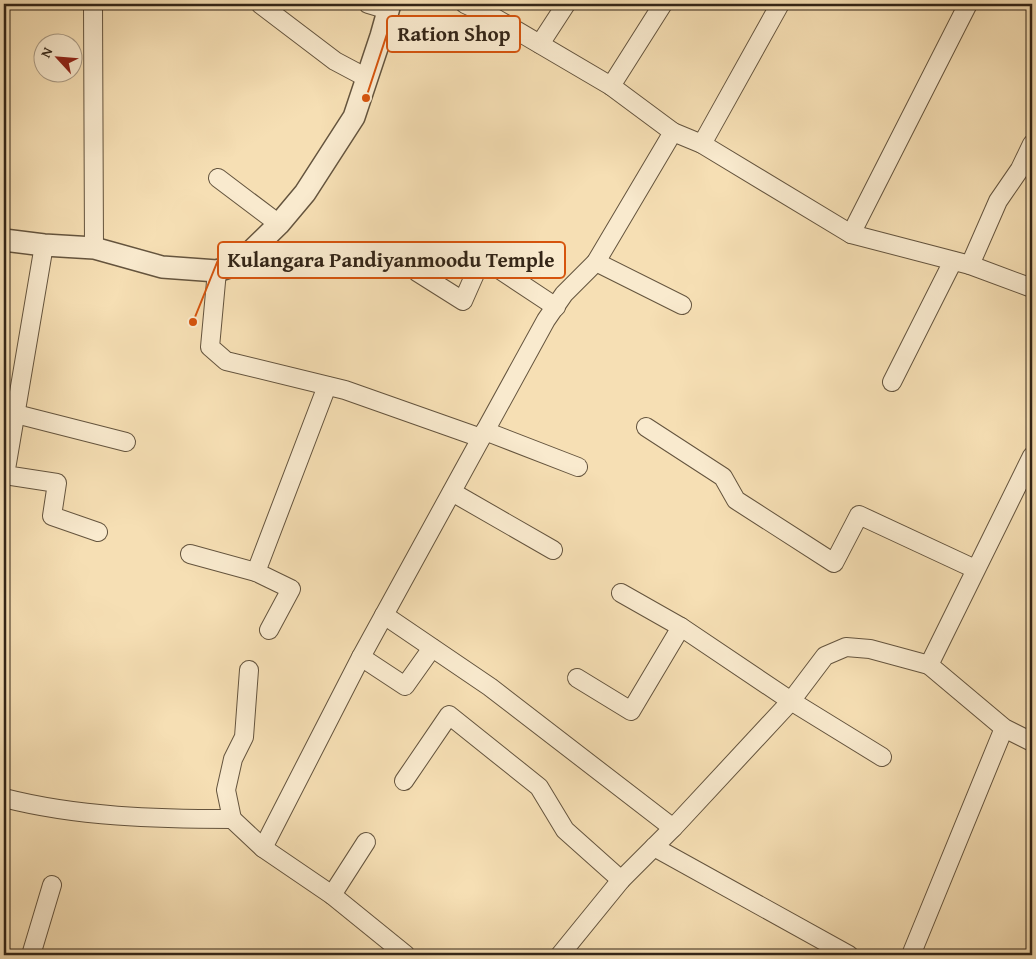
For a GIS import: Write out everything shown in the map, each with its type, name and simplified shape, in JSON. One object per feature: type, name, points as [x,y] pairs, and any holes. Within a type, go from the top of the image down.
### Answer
[{"type":"street","points":[[93,4],[94,248]]},
{"type":"street","points":[[260,4],[335,61],[367,78]]},
{"type":"street","points":[[465,4],[497,19],[612,86],[673,132],[702,144],[851,234],[970,265],[1032,288]]},
{"type":"street","points":[[540,44],[566,4]]},
{"type":"street","points":[[612,86],[663,4]]},
{"type":"street","points":[[702,144],[780,4]]},
{"type":"street","points":[[851,234],[968,4]]},
{"type":"street","points":[[4,240],[94,248],[162,267],[217,271],[238,264],[279,224],[305,193],[354,117],[367,78],[382,6]]},
{"type":"street","points":[[263,848],[361,657],[546,320],[564,294],[596,262],[673,132]]},
{"type":"street","points":[[970,265],[998,201],[1020,169],[1032,144]]},
{"type":"street","points":[[218,178],[279,224]]},
{"type":"street","points":[[44,245],[4,477],[57,483],[52,516],[98,532]]},
{"type":"street","points":[[417,272],[463,301],[482,258],[556,307]]},
{"type":"street","points":[[892,382],[953,261]]},
{"type":"street","points":[[596,262],[682,305]]},
{"type":"street","points":[[217,271],[210,347],[226,361],[345,390],[578,466]]},
{"type":"street","points":[[256,572],[327,386]]},
{"type":"street","points":[[16,414],[126,442]]},
{"type":"street","points":[[646,427],[723,477],[736,500],[834,563],[860,515],[975,569]]},
{"type":"street","points":[[929,665],[1032,456]]},
{"type":"street","points":[[452,492],[553,550]]},
{"type":"street","points":[[190,554],[256,572],[291,589],[269,630]]},
{"type":"street","points":[[621,593],[681,627],[791,701],[882,757]]},
{"type":"street","points":[[384,615],[490,687],[673,828]]},
{"type":"street","points":[[577,678],[631,711],[681,627]]},
{"type":"street","points":[[560,955],[621,880],[673,828],[791,701],[825,656],[846,647],[870,649],[929,665],[1004,728],[1032,742]]},
{"type":"street","points":[[361,657],[405,686],[432,648]]},
{"type":"street","points":[[249,670],[244,737],[233,759],[226,790],[232,819],[263,848],[332,895],[406,955]]},
{"type":"street","points":[[404,781],[449,715],[539,787],[566,830],[621,880]]},
{"type":"street","points":[[911,955],[1004,728]]},
{"type":"street","points":[[4,798],[27,804],[106,815],[232,819]]},
{"type":"street","points":[[332,895],[366,842]]},
{"type":"street","points":[[654,847],[849,955]]},
{"type":"street","points":[[31,955],[52,885]]},
{"type":"place","name":"Ration Shop","points":[[366,98]]},
{"type":"place","name":"Kulangara Pandiyanmoodu Temple","points":[[193,322]]}]
